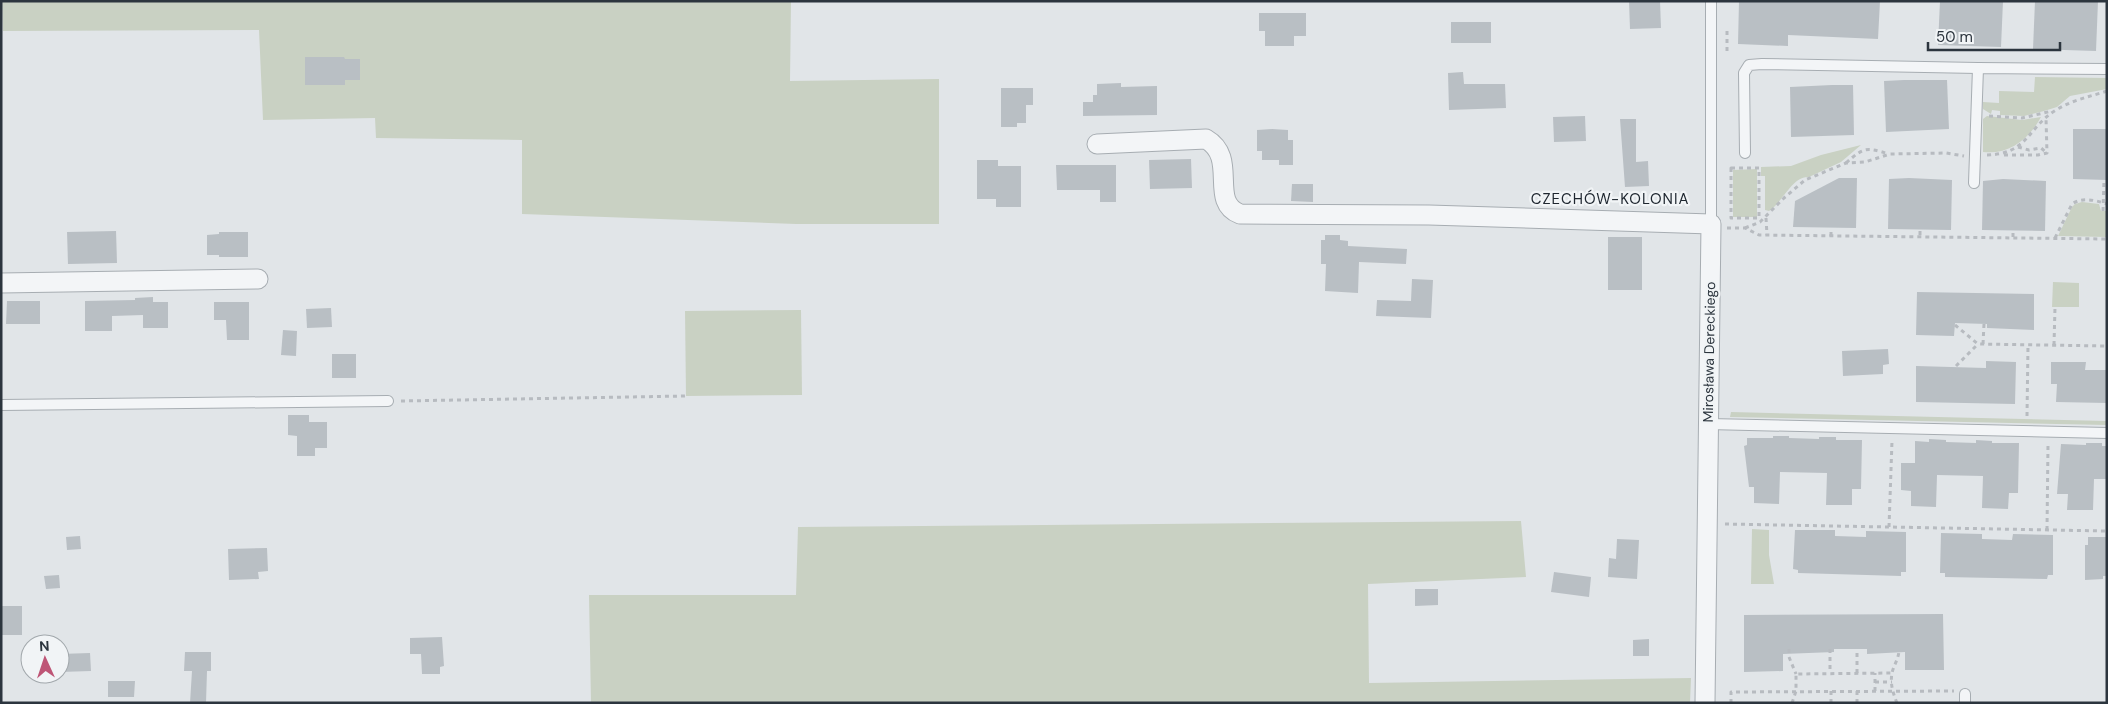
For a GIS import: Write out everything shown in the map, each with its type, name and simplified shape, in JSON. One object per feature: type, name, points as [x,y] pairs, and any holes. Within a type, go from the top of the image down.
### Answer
[{"type":"street","points":[[1097,144],[1206,139],[1216,144],[1222,157],[1225,201],[1232,212],[1240,214],[1429,216],[1716,226]]},
{"type":"street","name":"Mirosława Dereckiego","points":[[1705,703],[1708,424],[1716,226]]},
{"type":"street","points":[[1,283],[258,279]]},
{"type":"lane","name":"Mirosława Dereckiego","points":[[1712,1],[1716,226]]},
{"type":"lane","points":[[1745,153],[1744,73],[1749,65],[2107,69]]},
{"type":"lane","points":[[1974,183],[1978,68]]},
{"type":"lane","points":[[1,405],[388,401]]},
{"type":"lane","points":[[1708,424],[2107,433]]},
{"type":"path","points":[[1726,26],[1727,53]]},
{"type":"path","points":[[1977,111],[1986,115],[2011,118],[2031,117],[2056,110],[2080,98],[2107,91]]},
{"type":"path","points":[[2001,155],[2018,147],[2028,139],[2046,118],[2056,110]]},
{"type":"path","points":[[2046,118],[2047,153]]},
{"type":"path","points":[[2018,147],[2028,150],[2041,148],[2047,153]]},
{"type":"path","points":[[1716,226],[1745,228],[1760,222],[1784,198],[1806,180],[1846,163],[1862,150],[1874,150],[1890,154],[1946,153],[1962,156],[2038,155],[2047,153]]},
{"type":"path","points":[[1846,163],[1865,162],[1890,154]]},
{"type":"path","points":[[1731,168],[1759,168],[1759,218],[1731,218],[1731,168]]},
{"type":"path","points":[[2103,211],[2105,203],[2104,181]]},
{"type":"path","points":[[2055,238],[2072,204],[2076,201],[2085,200],[2105,203]]},
{"type":"path","points":[[1766,218],[1767,235]]},
{"type":"path","points":[[1745,228],[1753,233],[1767,235],[2107,238]]},
{"type":"path","points":[[1831,229],[1831,236]]},
{"type":"path","points":[[1920,231],[1920,236]]},
{"type":"path","points":[[2013,237],[2014,232]]},
{"type":"path","points":[[2054,345],[2055,307]]},
{"type":"path","points":[[1983,344],[1984,324]]},
{"type":"path","points":[[1955,325],[1978,344],[2107,346]]},
{"type":"path","points":[[1956,366],[1978,344]]},
{"type":"path","points":[[2027,416],[2028,345]]},
{"type":"path","points":[[388,401],[686,396]]},
{"type":"path","points":[[1889,527],[1892,435]]},
{"type":"path","points":[[2047,530],[2048,438]]},
{"type":"path","points":[[1718,524],[2107,531]]},
{"type":"path","points":[[1830,649],[1830,673]]},
{"type":"path","points":[[1857,649],[1857,674]]},
{"type":"path","points":[[1897,703],[1892,691],[1892,673],[1899,658],[1899,649]]},
{"type":"path","points":[[1789,650],[1789,657],[1796,674],[1796,691],[1792,703]]},
{"type":"path","points":[[1796,674],[1892,673]]},
{"type":"path","points":[[1875,674],[1875,691]]},
{"type":"path","points":[[1875,682],[1892,682]]},
{"type":"path","points":[[1831,691],[1831,703]]},
{"type":"path","points":[[1857,691],[1857,703]]},
{"type":"path","points":[[1731,703],[1731,692],[1892,691],[1962,696]]},
{"type":"shaded area","points":[[2,1],[791,1],[790,81],[939,79],[939,224],[796,224],[522,214],[522,140],[376,138],[375,118],[263,120],[259,30],[3,31]]},
{"type":"shaded area","points":[[2035,77],[2107,78],[2107,89],[2070,96],[2057,107],[2024,116],[2000,115],[2000,111],[1992,110],[1991,114],[1983,109],[1983,102],[1999,103],[1999,91],[2034,92]]},
{"type":"shaded area","points":[[1987,116],[2022,120],[2041,117],[2031,132],[2017,144],[2001,151],[1983,152],[1983,119]]},
{"type":"shaded area","points":[[1861,145],[1841,162],[1798,180],[1774,207],[1769,211],[1765,210],[1765,176],[1761,176],[1761,167],[1791,166],[1821,155]]},
{"type":"shaded area","points":[[1757,169],[1757,217],[1733,217],[1733,170]]},
{"type":"shaded area","points":[[2082,202],[2099,204],[2101,211],[2106,211],[2107,207],[2107,237],[2058,236],[2072,207]]},
{"type":"shaded area","points":[[2053,282],[2079,283],[2079,307],[2052,307]]},
{"type":"shaded area","points":[[801,310],[802,395],[686,396],[685,311]]},
{"type":"shaded area","points":[[1731,412],[2107,421],[2107,425],[1730,417]]},
{"type":"shaded area","points":[[1521,521],[1526,577],[1368,584],[1369,683],[1691,678],[1690,703],[591,703],[589,595],[796,595],[798,527]]},
{"type":"shaded area","points":[[1752,529],[1769,530],[1769,555],[1774,584],[1751,584]]},
{"type":"building","points":[[1629,1],[1660,1],[1661,28],[1630,29]]},
{"type":"building","points":[[1739,1],[1880,1],[1878,39],[1788,35],[1788,46],[1738,44]]},
{"type":"building","points":[[1940,1],[2003,1],[2001,47],[1938,45]]},
{"type":"building","points":[[2035,1],[2098,1],[2096,51],[2033,49]]},
{"type":"building","points":[[1259,13],[1306,13],[1306,36],[1294,36],[1294,46],[1265,46],[1265,31],[1259,31]]},
{"type":"building","points":[[1451,22],[1491,22],[1491,43],[1451,43]]},
{"type":"building","points":[[305,57],[360,59],[360,80],[345,80],[345,85],[305,85]]},
{"type":"building","points":[[1463,72],[1464,84],[1505,84],[1506,108],[1449,110],[1448,73]]},
{"type":"building","points":[[1947,80],[1949,129],[1886,132],[1884,81]]},
{"type":"building","points":[[1121,83],[1121,87],[1157,86],[1157,115],[1083,116],[1083,102],[1093,102],[1093,95],[1097,95],[1097,84]]},
{"type":"building","points":[[1853,85],[1854,135],[1791,137],[1790,87]]},
{"type":"building","points":[[1001,88],[1033,88],[1033,105],[1026,105],[1026,123],[1017,123],[1017,127],[1001,127]]},
{"type":"building","points":[[1585,116],[1586,141],[1554,142],[1553,117]]},
{"type":"building","points":[[1620,119],[1636,119],[1636,162],[1648,161],[1649,186],[1625,187]]},
{"type":"building","points":[[2073,129],[2107,129],[2107,180],[2073,179]]},
{"type":"building","points":[[1257,130],[1288,130],[1288,140],[1293,140],[1293,165],[1279,165],[1279,160],[1262,160],[1262,151],[1257,151]]},
{"type":"building","points":[[1191,159],[1192,188],[1150,189],[1149,160]]},
{"type":"building","points":[[977,160],[998,160],[998,166],[1021,166],[1021,207],[996,207],[996,199],[977,199]]},
{"type":"building","points":[[1056,165],[1116,165],[1116,202],[1100,202],[1100,190],[1057,190]]},
{"type":"building","points":[[1839,178],[1857,178],[1856,228],[1793,227],[1795,201]]},
{"type":"building","points":[[1889,179],[1952,180],[1951,230],[1888,229]]},
{"type":"building","points":[[2003,179],[2046,181],[2045,231],[1982,230],[1983,181]]},
{"type":"building","points":[[1292,184],[1313,184],[1313,202],[1291,201]]},
{"type":"building","points":[[116,231],[117,263],[68,264],[67,232]]},
{"type":"building","points":[[219,232],[248,232],[248,257],[207,255],[207,235],[219,234]]},
{"type":"building","points":[[1325,235],[1340,235],[1340,240],[1348,241],[1348,246],[1407,249],[1406,264],[1359,262],[1358,293],[1325,291],[1326,264],[1321,264],[1321,240],[1325,240]]},
{"type":"building","points":[[1608,237],[1642,237],[1642,290],[1608,290]]},
{"type":"building","points":[[1412,279],[1433,280],[1431,318],[1376,316],[1377,300],[1411,301]]},
{"type":"building","points":[[1917,292],[2034,294],[2034,330],[1987,328],[1987,324],[1955,323],[1954,336],[1916,335]]},
{"type":"building","points":[[153,297],[153,302],[168,302],[168,328],[143,328],[143,315],[112,316],[112,331],[85,331],[85,301],[135,300],[135,298]]},
{"type":"building","points":[[7,301],[40,301],[40,324],[6,324]]},
{"type":"building","points":[[214,302],[249,302],[249,340],[227,340],[226,320],[214,320]]},
{"type":"building","points":[[331,308],[332,327],[307,328],[306,309]]},
{"type":"building","points":[[283,330],[297,331],[296,356],[281,355]]},
{"type":"building","points":[[1888,349],[1889,364],[1883,365],[1883,374],[1843,376],[1842,351]]},
{"type":"building","points":[[332,354],[356,354],[356,378],[332,378]]},
{"type":"building","points":[[1986,361],[2016,362],[2015,404],[1916,402],[1916,366],[1986,368]]},
{"type":"building","points":[[2051,362],[2086,362],[2085,370],[2107,370],[2107,403],[2056,402],[2057,384],[2051,384]]},
{"type":"building","points":[[288,415],[309,415],[309,422],[327,422],[327,448],[315,448],[315,456],[297,456],[297,436],[288,435]]},
{"type":"building","points":[[1773,436],[1819,439],[1819,437],[1836,437],[1836,440],[1862,440],[1861,489],[1852,489],[1852,505],[1826,505],[1827,473],[1780,472],[1779,504],[1754,503],[1754,487],[1749,487],[1744,446],[1747,445],[1747,438],[1773,438]]},
{"type":"building","points":[[1929,439],[1946,440],[1946,442],[1976,443],[1976,440],[1992,441],[1992,443],[2019,443],[2018,493],[2009,493],[2008,509],[1982,508],[1983,476],[1937,475],[1936,507],[1911,506],[1911,491],[1901,490],[1901,463],[1915,463],[1915,441],[1929,442]]},
{"type":"building","points":[[2086,443],[2102,443],[2102,446],[2107,446],[2107,479],[2094,479],[2093,510],[2067,510],[2068,494],[2057,494],[2061,444],[2086,445]]},
{"type":"building","points":[[1795,530],[1835,530],[1835,536],[1866,537],[1866,531],[1906,532],[1906,572],[1901,572],[1901,576],[1798,573],[1798,570],[1793,569]]},
{"type":"building","points":[[1941,533],[1982,534],[1982,539],[2012,540],[2013,534],[2053,535],[2053,575],[2048,575],[2047,579],[1945,577],[1945,573],[1940,573]]},
{"type":"building","points":[[80,536],[81,549],[67,550],[66,537]]},
{"type":"building","points":[[2088,537],[2107,537],[2107,576],[2103,576],[2103,579],[2085,580],[2085,545],[2088,545]]},
{"type":"building","points":[[1617,539],[1639,540],[1637,579],[1608,577],[1609,558],[1616,559]]},
{"type":"building","points":[[267,548],[268,571],[258,572],[259,579],[229,580],[228,549]]},
{"type":"building","points":[[1554,572],[1591,577],[1589,597],[1551,592]]},
{"type":"building","points":[[59,575],[60,588],[46,589],[44,576]]},
{"type":"building","points":[[1415,589],[1438,589],[1438,605],[1415,606]]},
{"type":"building","points":[[1,606],[22,606],[22,634],[1,635]]},
{"type":"building","points":[[1943,614],[1944,670],[1905,670],[1905,652],[1867,654],[1867,649],[1834,649],[1834,652],[1783,654],[1783,671],[1744,672],[1744,615]]},
{"type":"building","points":[[442,637],[444,666],[440,667],[440,674],[422,674],[421,654],[410,654],[410,638]]},
{"type":"building","points":[[1649,639],[1649,656],[1633,656],[1633,640]]},
{"type":"building","points":[[185,652],[211,652],[211,671],[207,671],[206,703],[190,703],[192,671],[184,671]]},
{"type":"building","points":[[90,653],[91,671],[70,672],[70,654]]},
{"type":"building","points":[[108,681],[135,681],[134,697],[108,697]]},
{"type":"district","name":"CZECHÓW-KOLONIA","points":[[1610,199]]}]
